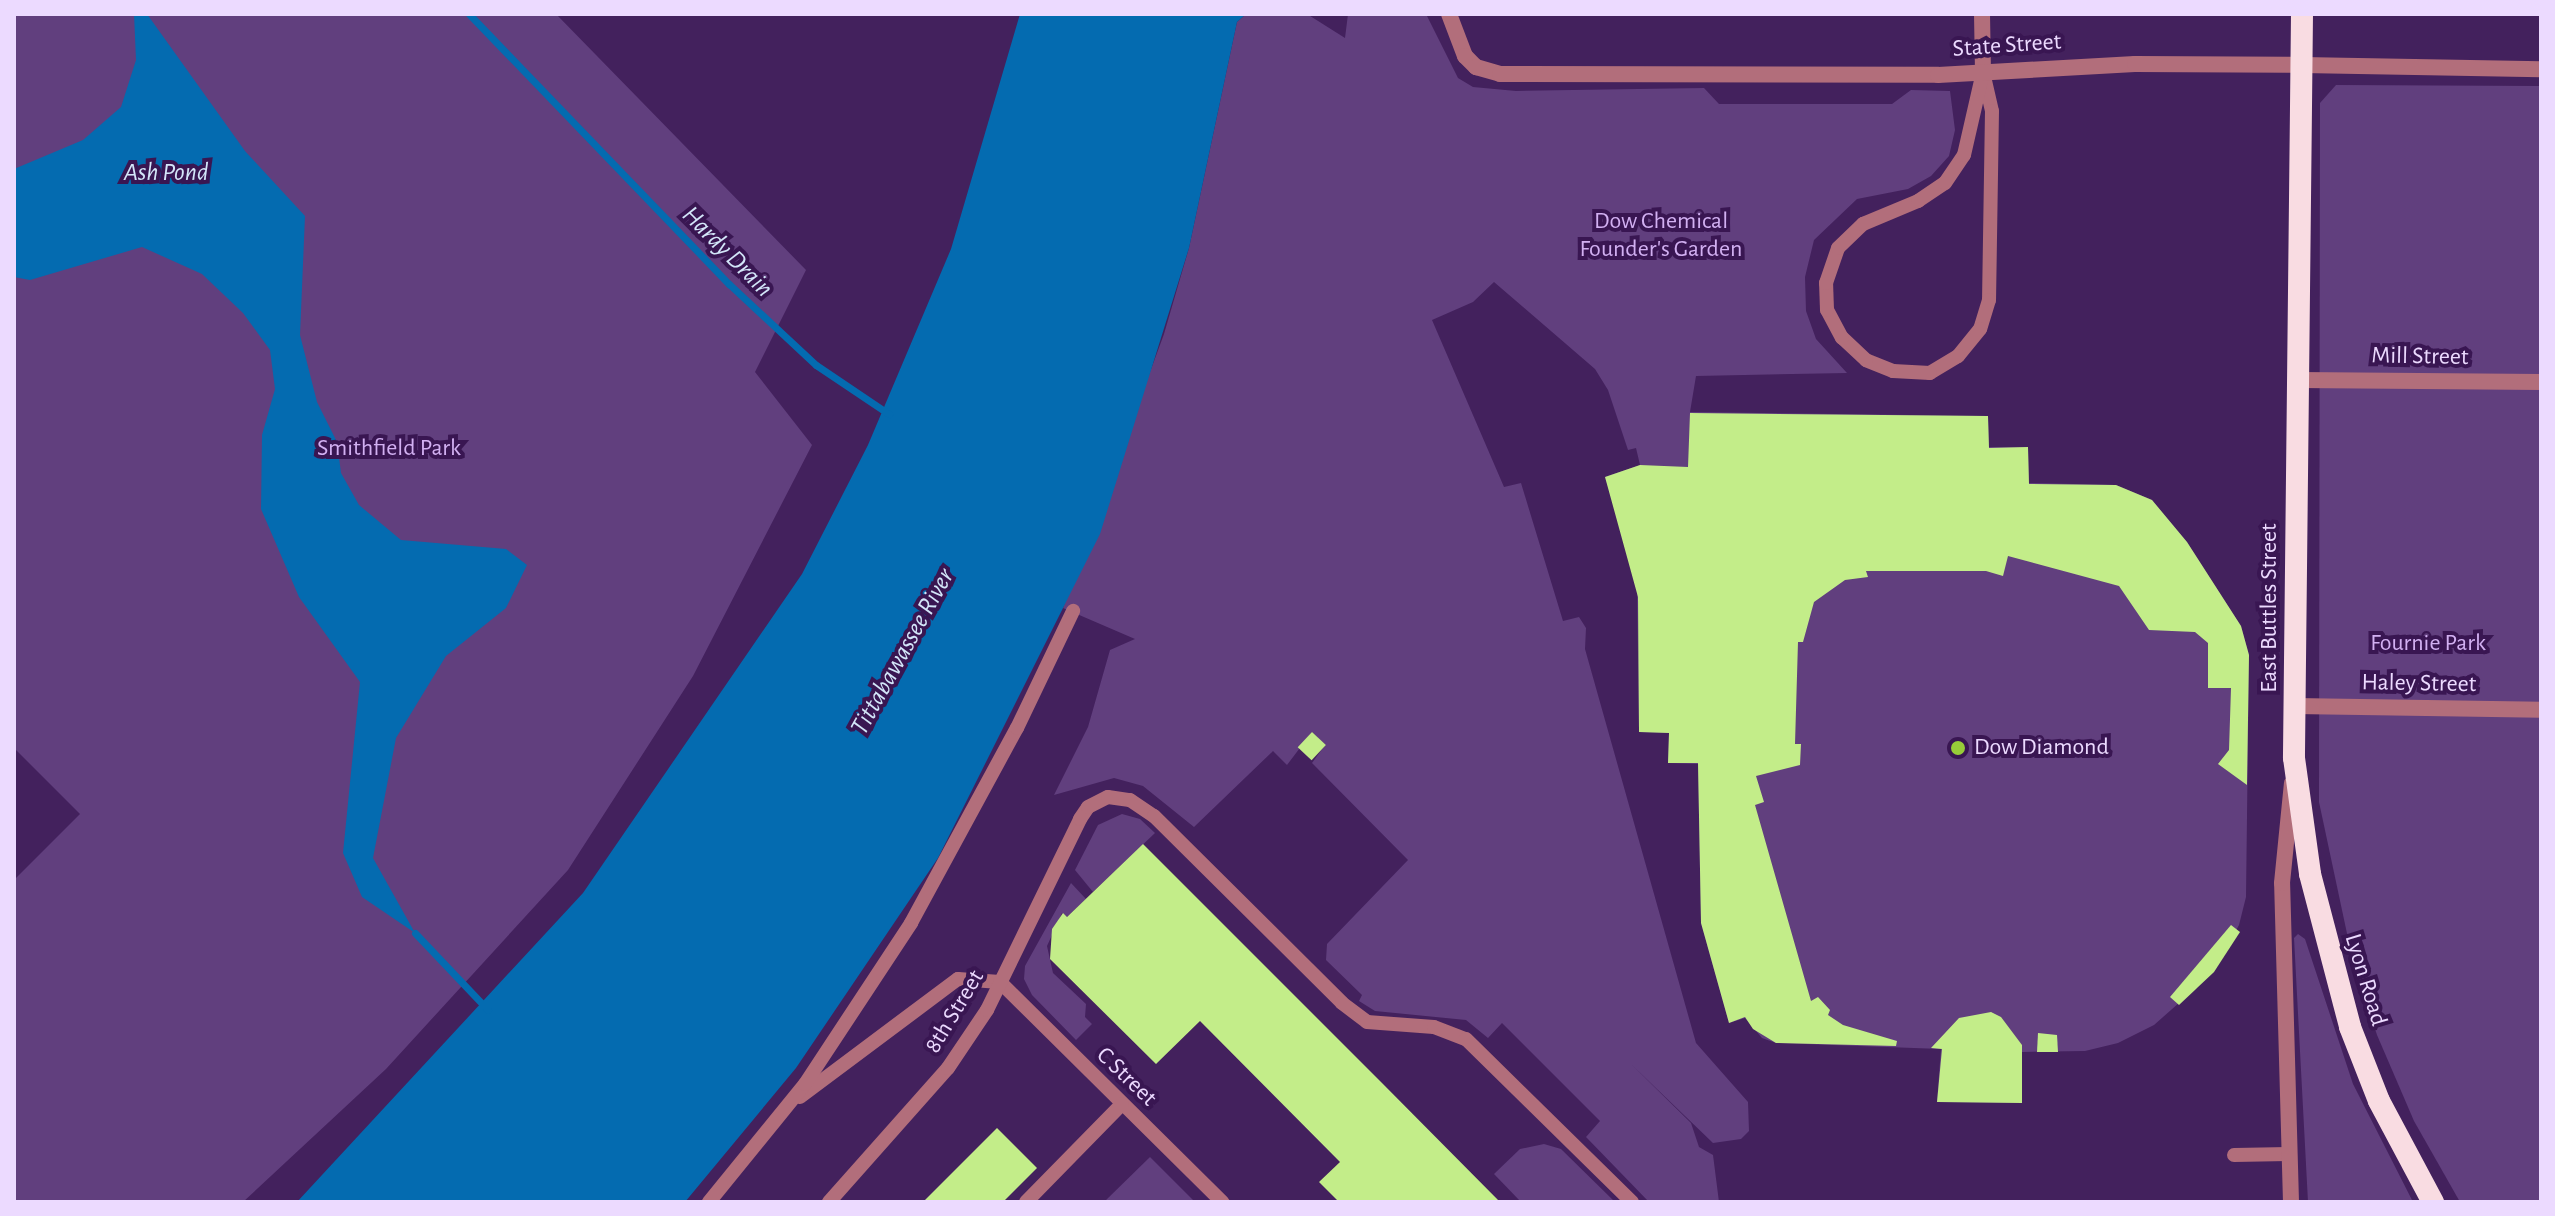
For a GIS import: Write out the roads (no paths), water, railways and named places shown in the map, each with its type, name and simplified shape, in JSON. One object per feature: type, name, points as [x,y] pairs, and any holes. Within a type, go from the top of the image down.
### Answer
[{"type":"highway","name":"East Buttles Street","points":[[2294,758],[2302,14]]},
{"type":"highway","name":"Lyon Road","points":[[2294,758],[2310,874],[2350,1027],[2379,1101],[2433,1202]]},
{"type":"street","name":"State Street","points":[[1449,14],[1465,56],[1476,67],[1500,74],[1983,72],[2135,64],[2541,69]]},
{"type":"street","points":[[1982,14],[1983,72]]},
{"type":"street","name":"Mill Street","points":[[2298,380],[2541,382]]},
{"type":"street","name":"Haley Street","points":[[2295,706],[2541,710]]},
{"type":"street","name":"East Buttles Street","points":[[2291,1202],[2282,883],[2294,758]]},
{"type":"lane","points":[[1983,72],[1992,111],[1989,300],[1980,329],[1958,356],[1930,373],[1893,371],[1866,360],[1842,338],[1827,310],[1826,283],[1838,248],[1863,224],[1918,201],[1945,183],[1964,155],[1983,72]]},
{"type":"lane","points":[[709,1202],[785,1108],[856,1008],[939,876],[1073,611]]},
{"type":"lane","name":"8th Street","points":[[829,1202],[948,1068],[1000,982],[1080,819],[1088,807],[1108,797],[1130,800],[1154,816],[1342,1003],[1367,1022],[1434,1027],[1466,1039],[1632,1202]]},
{"type":"lane","points":[[785,1108],[958,979],[1000,982]]},
{"type":"lane","name":"C Street","points":[[1000,982],[1222,1202]]},
{"type":"lane","points":[[1026,1202],[1122,1104]]},
{"type":"lane","points":[[2234,1155],[2289,1154]]},
{"type":"water","name":"Ash Pond","points":[[134,14],[147,14],[245,151],[305,216],[300,335],[317,402],[337,442],[341,473],[359,505],[401,540],[506,549],[527,565],[506,608],[446,656],[396,738],[373,858],[415,933],[362,897],[343,853],[360,682],[299,597],[261,509],[262,435],[275,389],[270,350],[243,313],[202,274],[142,247],[30,280],[14,277],[14,169],[83,140],[121,107],[136,60]]},
{"type":"water","name":"Tittabawassee River","points":[[1020,14],[1246,14],[1237,22],[1189,248],[1100,534],[938,858],[796,1068],[685,1202],[297,1202],[583,893],[802,574],[868,445],[951,249]]},
{"type":"waterway","name":"Hardy Drain","points":[[469,14],[729,284],[816,365],[889,414]]},
{"type":"waterway","points":[[415,933],[488,1010]]},
{"type":"place","name":"Dow Diamond","points":[[1958,748]]},
{"type":"park label","name":"Dow Chemical Founder's Garden","points":[[1661,236]]},
{"type":"park label","name":"Smithfield Park","points":[[389,449]]},
{"type":"park label","name":"Fournie Park","points":[[2428,644]]}]
